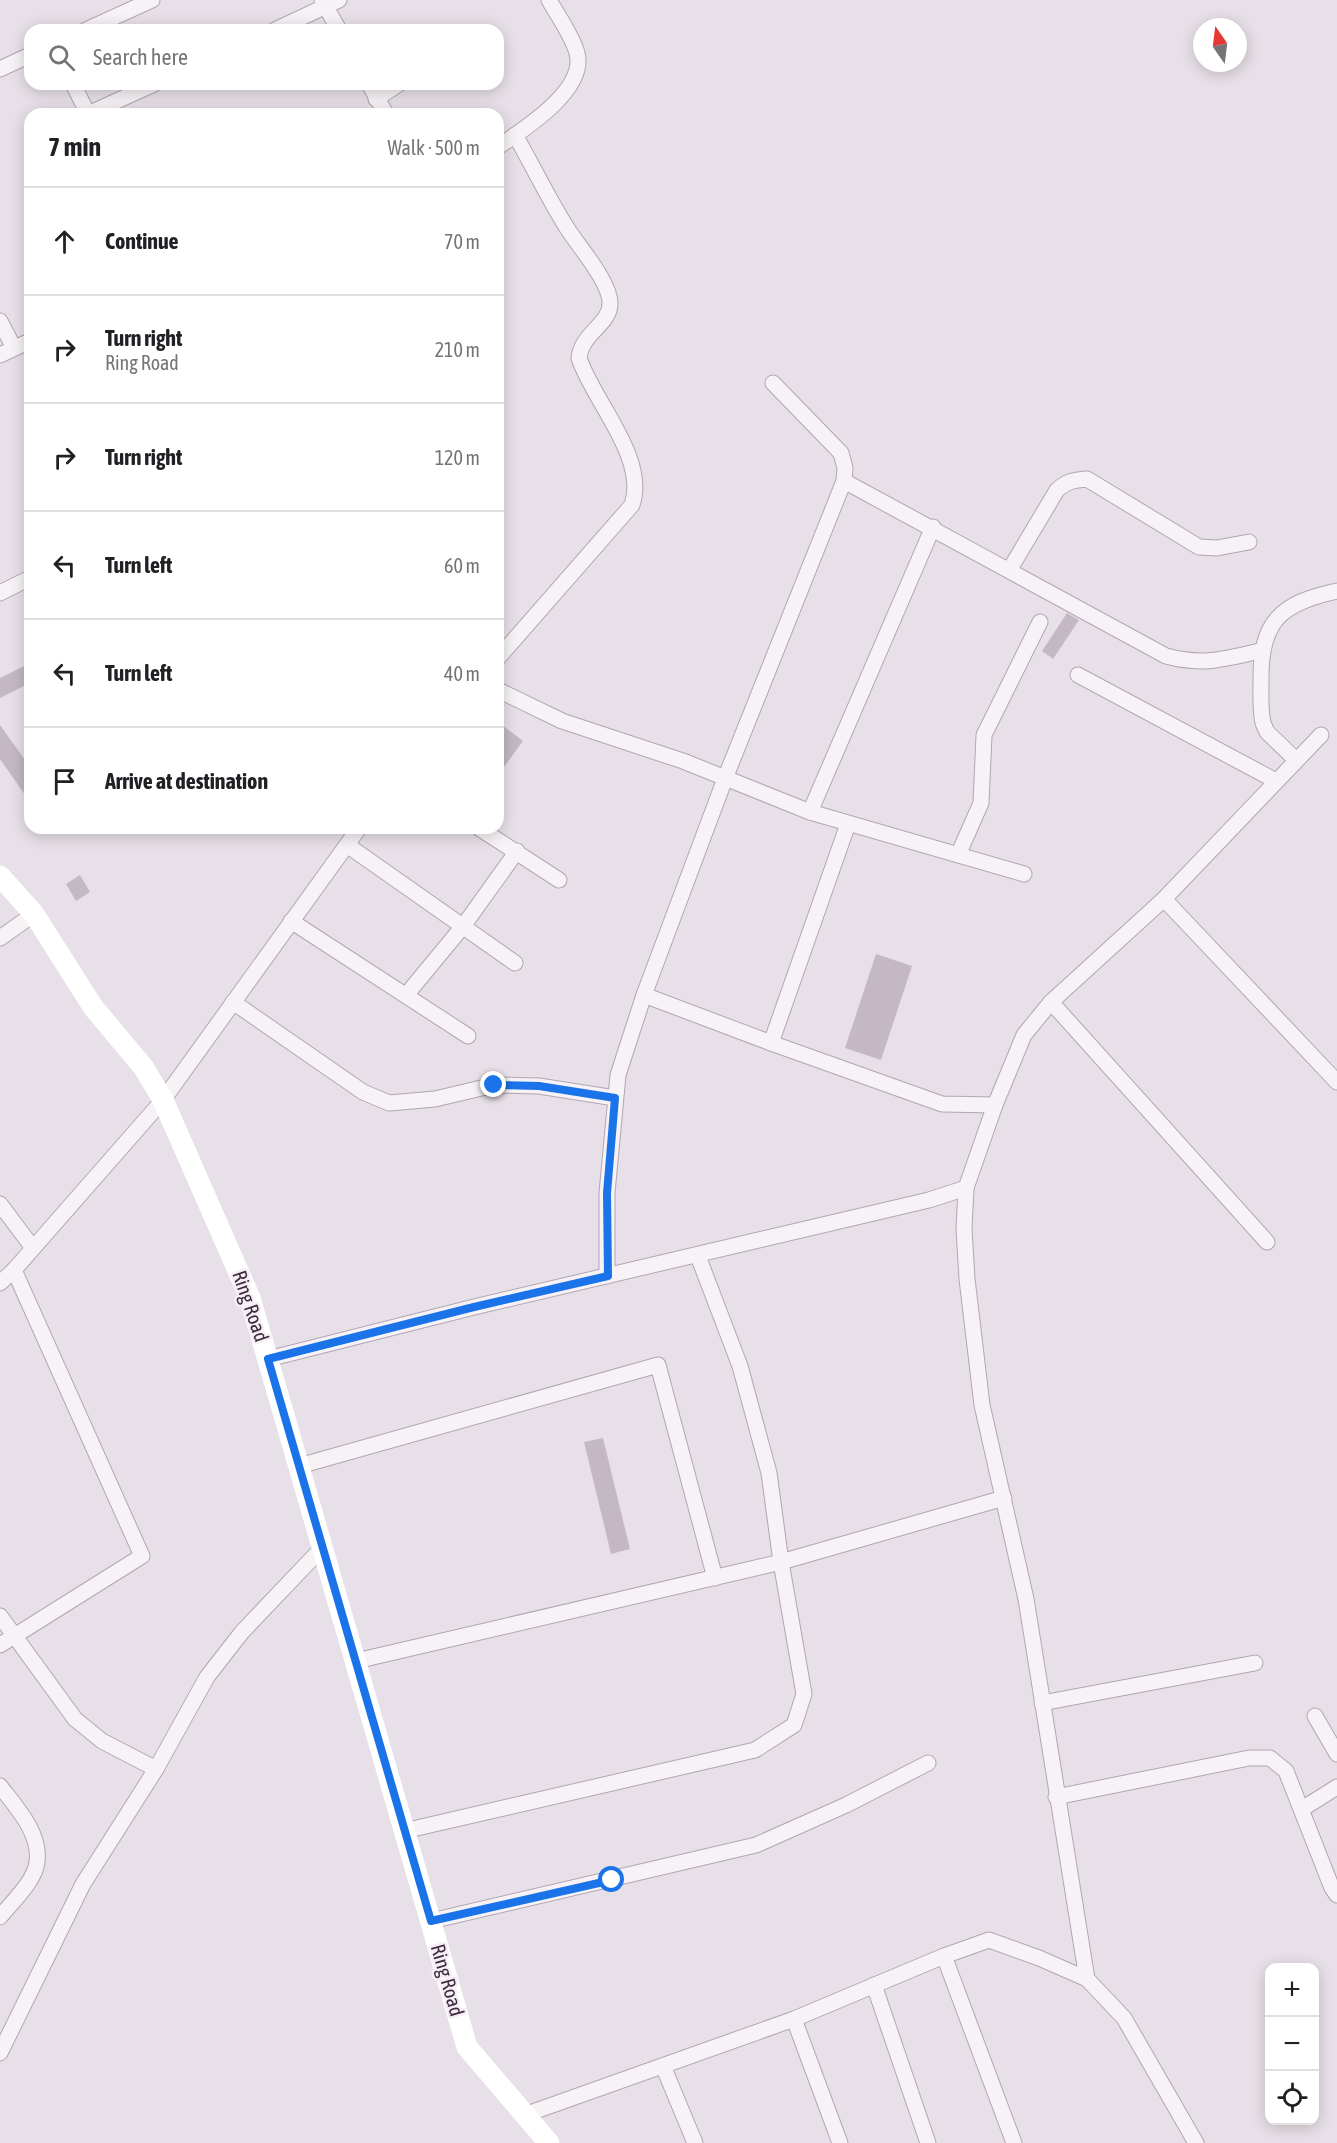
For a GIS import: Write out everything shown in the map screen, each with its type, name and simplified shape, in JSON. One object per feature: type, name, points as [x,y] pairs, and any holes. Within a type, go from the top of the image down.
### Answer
[{"type":"main road","name":"Ring Road","points":[[0,876],[34,914],[93,1007],[144,1068],[163,1100],[246,1287],[467,2047],[549,2143]]},
{"type":"street","points":[[99,24],[152,0]]},
{"type":"street","points":[[504,143],[565,93],[577,75],[577,52],[549,0]]},
{"type":"street","points":[[286,24],[329,2],[337,24]]},
{"type":"street","points":[[0,69],[24,58]]},
{"type":"street","points":[[76,90],[85,108]]},
{"type":"street","points":[[101,108],[141,90]]},
{"type":"street","points":[[372,90],[382,108]]},
{"type":"street","points":[[376,99],[390,90]]},
{"type":"street","points":[[504,651],[632,505],[634,497],[634,478],[629,458],[579,358],[580,347],[607,315],[610,307],[608,293],[566,228],[515,135]]},
{"type":"street","points":[[0,321],[14,348]]},
{"type":"street","points":[[0,355],[24,344]]},
{"type":"street","points":[[608,1276],[607,1193],[618,1076],[644,995],[726,777],[844,481],[845,468],[841,453],[773,383]]},
{"type":"street","points":[[1010,569],[1057,490],[1066,482],[1075,480],[1087,479],[1199,547],[1217,548],[1249,542]]},
{"type":"street","points":[[844,481],[933,527],[1166,656],[1191,662],[1206,662],[1260,651]]},
{"type":"street","points":[[810,812],[933,527]]},
{"type":"street","points":[[0,593],[24,581]]},
{"type":"street","points":[[1296,760],[1267,732],[1263,723],[1260,651],[1275,619],[1290,607],[1318,595],[1337,591]]},
{"type":"street","points":[[958,855],[981,803],[984,735],[1040,622]]},
{"type":"street","points":[[1078,675],[1276,781]]},
{"type":"street","points":[[504,693],[562,721],[726,777],[810,812],[1024,874]]},
{"type":"street","points":[[1087,1979],[1026,1599],[982,1405],[966,1269],[964,1229],[966,1188],[995,1105],[1024,1035],[1051,1002],[1164,899],[1320,735]]},
{"type":"street","points":[[771,1043],[848,824]]},
{"type":"street","points":[[0,1283],[14,1270],[163,1100],[354,834]]},
{"type":"street","points":[[489,834],[560,880]]},
{"type":"street","points":[[347,845],[515,963]]},
{"type":"street","points":[[407,994],[464,925],[517,851]]},
{"type":"street","points":[[1164,899],[1337,1082]]},
{"type":"street","points":[[0,938],[34,914]]},
{"type":"street","points":[[291,921],[468,1035]]},
{"type":"street","points":[[644,995],[942,1104],[995,1105]]},
{"type":"street","points":[[233,1002],[363,1092],[388,1103],[435,1099],[505,1085],[539,1086],[615,1098]]},
{"type":"street","points":[[1051,1002],[1267,1242]]},
{"type":"street","points":[[268,1359],[474,1307],[929,1200],[966,1188]]},
{"type":"street","points":[[0,1204],[33,1248]]},
{"type":"street","points":[[404,1831],[755,1750],[794,1725],[804,1694],[768,1473],[740,1366],[698,1256]]},
{"type":"street","points":[[0,1645],[142,1556],[14,1270]]},
{"type":"street","points":[[299,1466],[658,1365],[715,1578]]},
{"type":"street","points":[[356,1661],[781,1562],[1004,1498]]},
{"type":"street","points":[[0,2053],[83,1884],[156,1769],[207,1677],[242,1632],[323,1547]]},
{"type":"street","points":[[0,1616],[75,1719],[102,1741],[156,1769]]},
{"type":"street","points":[[1042,1703],[1255,1663]]},
{"type":"street","points":[[1315,1716],[1337,1754]]},
{"type":"street","points":[[1056,1797],[1265,1756],[1286,1771],[1332,1888],[1337,1895]]},
{"type":"street","points":[[431,1921],[756,1845],[846,1805],[928,1763]]},
{"type":"street","points":[[0,1786],[26,1820],[35,1846],[37,1863],[27,1883],[0,1917]]},
{"type":"street","points":[[1302,1809],[1337,1787]]},
{"type":"street","points":[[526,2114],[794,2019],[944,1956],[989,1941],[1040,1958],[1087,1979],[1124,2018],[1196,2143]]},
{"type":"street","points":[[944,1956],[1014,2143]]},
{"type":"street","points":[[874,1985],[928,2143]]},
{"type":"street","points":[[794,2019],[840,2143]]},
{"type":"street","points":[[663,2066],[695,2143]]},
{"type":"building","points":[[1067,613],[1079,620],[1053,659],[1042,651]]},
{"type":"building","points":[[24,666],[24,686],[0,698],[0,678]]},
{"type":"building","points":[[0,725],[24,759],[24,793],[0,759]]},
{"type":"building","points":[[504,727],[523,741],[504,767]]},
{"type":"building","points":[[80,875],[90,892],[76,901],[66,884]]},
{"type":"building","points":[[876,954],[912,966],[881,1060],[845,1048]]},
{"type":"building","points":[[603,1438],[630,1549],[611,1554],[584,1442]]},
{"type":"route","points":[[494,1085],[539,1086],[615,1098],[607,1193],[608,1276],[268,1359],[431,1921],[612,1880]]}]
